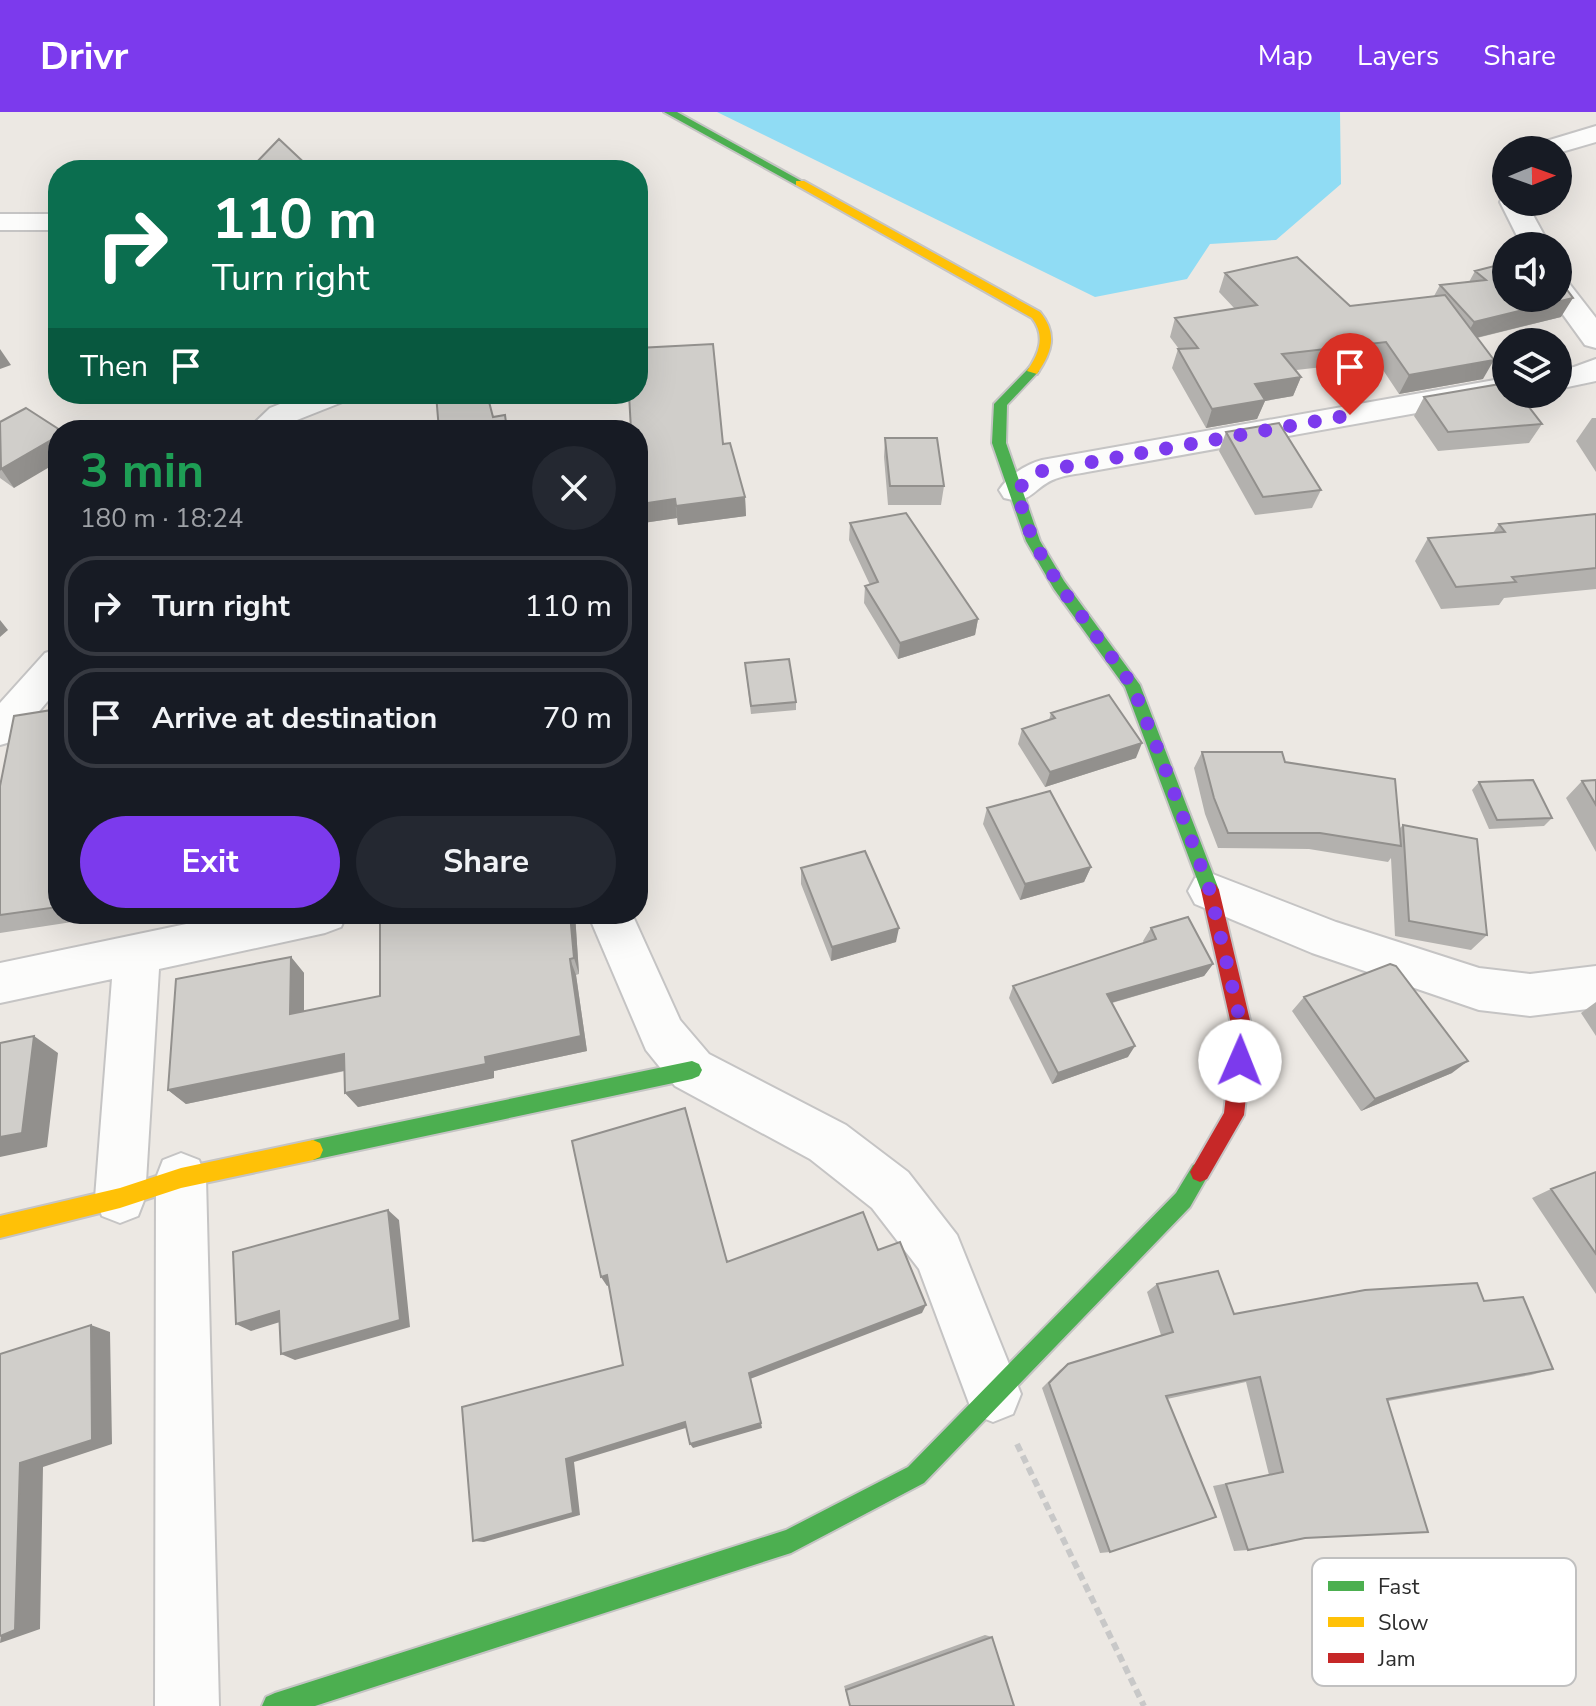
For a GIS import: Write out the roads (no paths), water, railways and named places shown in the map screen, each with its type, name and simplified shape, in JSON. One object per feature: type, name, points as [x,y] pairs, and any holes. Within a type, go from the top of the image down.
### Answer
[{"type":"street","points":[[275,1706],[791,1541],[916,1475],[1183,1200],[1234,1115],[1243,1033],[1210,891],[1132,685],[1059,585],[1033,541],[999,443],[1001,404],[1043,361],[1047,340],[1041,319],[1002,293],[669,112]]},
{"type":"street","points":[[1572,141],[1596,134]]},
{"type":"street","points":[[0,222],[48,222]]},
{"type":"street","points":[[1572,307],[1596,339]]},
{"type":"street","points":[[1016,490],[1042,471],[1072,464],[1492,390]]},
{"type":"street","points":[[275,420],[309,404]]},
{"type":"street","points":[[0,730],[48,682]]},
{"type":"street","points":[[1210,891],[1328,939],[1479,989],[1530,995],[1596,987]]},
{"type":"street","points":[[0,983],[276,924]]},
{"type":"street","points":[[614,924],[663,1035],[692,1070],[828,1142],[890,1190],[939,1253],[993,1394]]},
{"type":"street","points":[[120,1198],[137,952]]},
{"type":"street","points":[[0,1227],[120,1198],[181,1178],[692,1070]]},
{"type":"street","points":[[181,1178],[187,1706]]},
{"type":"water","points":[[717,112],[1340,112],[1341,184],[1276,240],[1210,244],[1187,279],[1095,297]]}]
